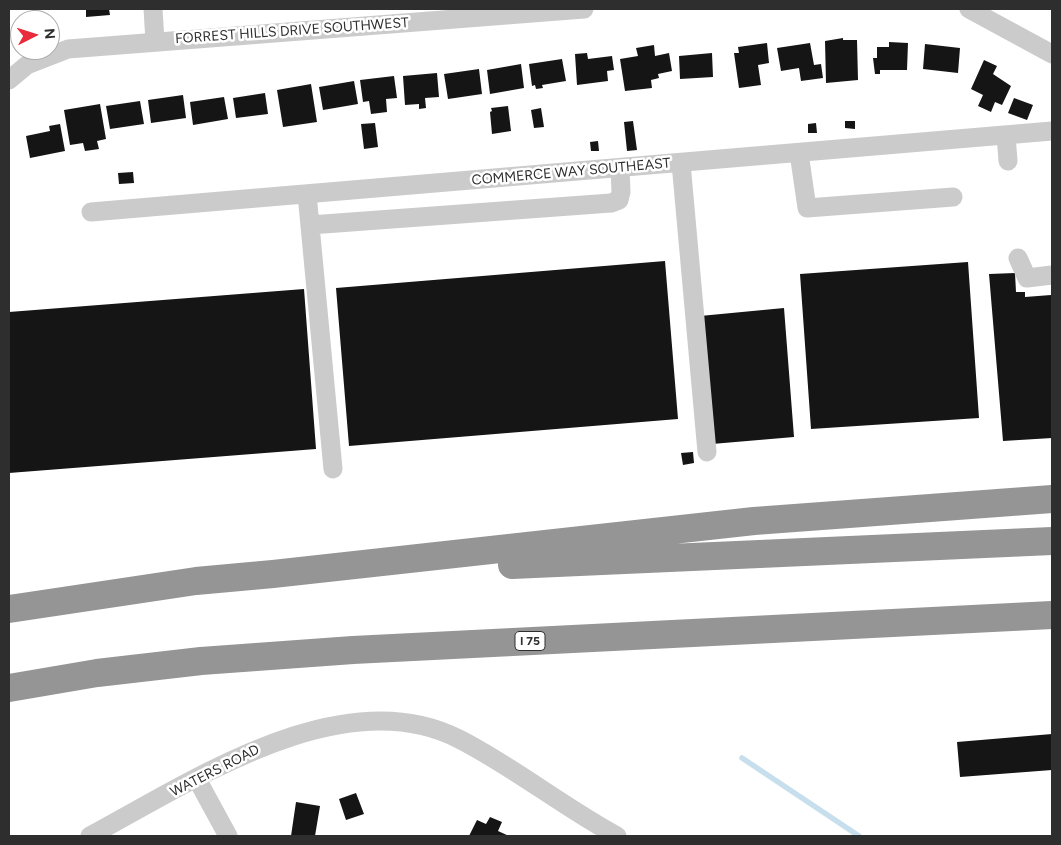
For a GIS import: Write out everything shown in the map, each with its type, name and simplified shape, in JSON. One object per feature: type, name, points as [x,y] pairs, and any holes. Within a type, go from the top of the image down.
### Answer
[{"type":"highway","points":[[9,609],[196,581],[754,521],[1052,499]]},
{"type":"highway","points":[[273,574],[1052,541]]},
{"type":"highway","name":"I 75","points":[[9,688],[97,673],[201,661],[343,650],[1052,615]]},
{"type":"street","points":[[153,9],[155,41]]},
{"type":"street","name":"FORREST HILLS DRIVE SOUTHWEST","points":[[9,80],[27,65],[68,49],[444,14],[584,9]]},
{"type":"street","points":[[969,9],[1052,54]]},
{"type":"street","name":"COMMERCE WAY SOUTHEAST","points":[[91,212],[1052,131]]},
{"type":"street","points":[[1006,135],[1008,161]]},
{"type":"street","points":[[799,153],[807,208],[953,197]]},
{"type":"street","points":[[681,162],[707,452]]},
{"type":"street","points":[[310,225],[611,203],[619,200],[621,192],[620,168]]},
{"type":"street","points":[[307,194],[334,469]]},
{"type":"street","points":[[1018,258],[1027,278],[1052,275]]},
{"type":"street","name":"WATERS ROAD","points":[[90,836],[252,750],[303,733],[374,720],[423,725],[458,739],[617,836]]},
{"type":"street","points":[[197,779],[228,836]]},
{"type":"building","points":[[86,9],[109,9],[110,15],[86,17]]},
{"type":"building","points":[[843,38],[843,40],[857,40],[858,80],[826,83],[825,41]]},
{"type":"building","points":[[889,42],[908,43],[907,70],[880,70],[880,74],[875,74],[873,58],[877,58],[877,47],[889,47]]},
{"type":"building","points":[[767,43],[769,63],[758,65],[761,85],[739,88],[734,53],[739,53],[738,47]]},
{"type":"building","points":[[810,43],[814,65],[821,64],[823,78],[801,81],[799,68],[781,71],[777,48]]},
{"type":"building","points":[[925,44],[960,48],[958,73],[923,69]]},
{"type":"building","points":[[654,45],[655,56],[669,53],[672,71],[658,74],[659,78],[651,80],[652,88],[625,91],[620,59],[638,56],[636,48]]},
{"type":"building","points":[[587,53],[588,59],[612,56],[614,70],[607,71],[608,81],[577,85],[575,54]]},
{"type":"building","points":[[712,53],[713,77],[680,79],[679,56]]},
{"type":"building","points":[[562,59],[566,81],[542,85],[543,88],[536,89],[535,85],[532,86],[529,64]]},
{"type":"building","points":[[984,60],[997,66],[993,74],[1011,86],[1002,105],[995,102],[991,112],[978,106],[983,95],[971,89]]},
{"type":"building","points":[[521,64],[524,88],[490,94],[487,70]]},
{"type":"building","points":[[479,69],[482,94],[448,99],[444,74]]},
{"type":"building","points":[[437,73],[439,97],[425,98],[426,108],[419,109],[419,104],[405,105],[403,76]]},
{"type":"building","points":[[394,76],[397,98],[386,99],[387,112],[371,114],[369,101],[363,102],[360,80]]},
{"type":"building","points":[[354,81],[358,104],[323,110],[319,87]]},
{"type":"building","points":[[311,84],[317,122],[283,127],[277,90]]},
{"type":"building","points":[[265,93],[268,114],[236,118],[233,98]]},
{"type":"building","points":[[183,95],[186,118],[151,123],[148,100]]},
{"type":"building","points":[[224,97],[228,119],[193,125],[190,102]]},
{"type":"building","points":[[1014,98],[1033,105],[1027,120],[1008,113]]},
{"type":"building","points":[[140,101],[144,124],[110,129],[106,106]]},
{"type":"building","points":[[100,104],[106,139],[97,141],[99,149],[85,151],[83,143],[70,145],[64,110]]},
{"type":"building","points":[[508,106],[511,131],[492,134],[491,108]]},
{"type":"building","points":[[541,108],[544,127],[534,128],[531,110]]},
{"type":"building","points":[[633,121],[637,150],[627,151],[624,122]]},
{"type":"building","points":[[845,121],[855,121],[855,129],[845,128]]},
{"type":"building","points":[[375,123],[378,147],[364,149],[361,124]]},
{"type":"building","points":[[816,123],[817,133],[808,133],[808,124]]},
{"type":"building","points":[[60,124],[65,151],[30,158],[26,136],[50,131],[49,126]]},
{"type":"building","points":[[598,141],[599,151],[591,151],[590,142]]},
{"type":"building","points":[[133,172],[134,183],[119,184],[118,173]]},
{"type":"building","points":[[665,261],[678,419],[349,446],[336,288]]},
{"type":"building","points":[[968,262],[979,418],[811,429],[800,274]]},
{"type":"building","points":[[1015,273],[1016,292],[1025,292],[1025,297],[1051,295],[1052,438],[1003,441],[989,274]]},
{"type":"building","points":[[304,289],[316,449],[9,473],[9,312]]},
{"type":"building","points":[[784,308],[794,437],[712,444],[700,316]]},
{"type":"building","points":[[693,452],[694,463],[683,465],[681,453]]},
{"type":"building","points":[[1052,734],[1052,770],[960,777],[957,742]]},
{"type":"building","points":[[356,793],[364,814],[346,820],[339,799]]},
{"type":"building","points":[[296,802],[320,806],[315,836],[291,836]]},
{"type":"building","points":[[490,817],[502,822],[498,831],[509,836],[469,836],[477,820],[486,824]]},
{"type":"waterway","points":[[742,758],[859,836]]}]
